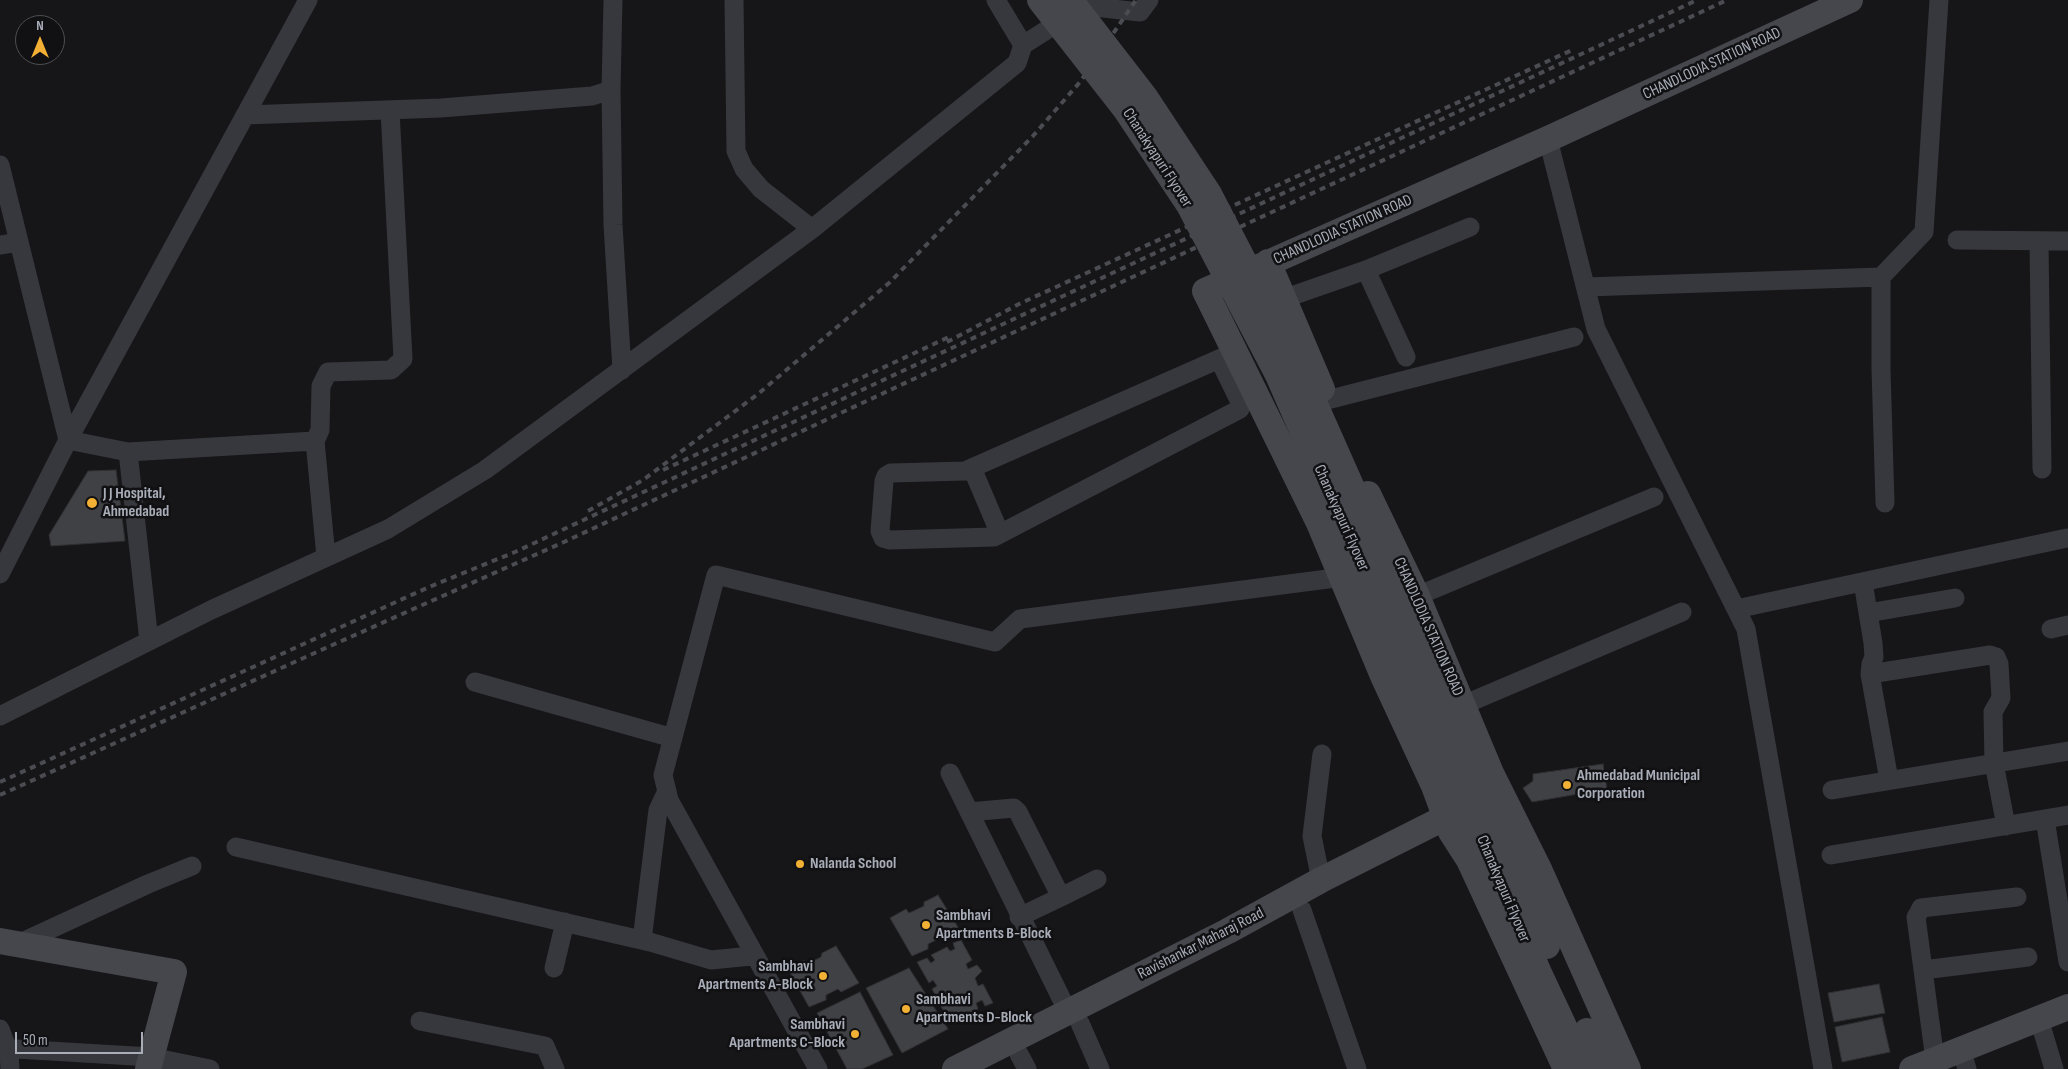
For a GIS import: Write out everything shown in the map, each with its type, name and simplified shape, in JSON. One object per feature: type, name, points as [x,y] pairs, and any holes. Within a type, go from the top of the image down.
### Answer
[{"type":"main road","name":"Chanakyapuri Flyover","points":[[1040,0],[1126,110],[1189,205],[1278,375],[1539,973],[1584,1069]]},
{"type":"main road","name":"CHANDLODIA STATION ROAD","points":[[1628,1069],[1518,824],[1491,773],[1417,596],[1366,490],[1268,262],[1548,139],[1850,0]]},
{"type":"main road","name":"Chanakyapuri Flyover","points":[[1078,2],[1145,97],[1209,194],[1298,366],[1473,761],[1553,961],[1605,1069]]},
{"type":"main road","points":[[1268,262],[1206,291],[1227,356],[1319,523],[1383,676],[1434,786],[1448,825],[1469,860],[1566,1069]]},
{"type":"main road","points":[[1448,825],[1478,800],[1491,773]]},
{"type":"main road","points":[[1448,825],[1488,818],[1518,824]]},
{"type":"main road","name":"Ravishankar Maharaj Road","points":[[990,1069],[1023,1062],[1074,1018],[1321,880],[1448,825]]},
{"type":"main road","name":"Ravishankar Maharaj Road","points":[[955,1069],[1074,1018],[1302,910],[1448,825]]},
{"type":"main road","points":[[9,943],[174,972],[150,1063]]},
{"type":"main road","points":[[1923,1064],[1964,1059],[2039,1019],[2068,1007]]},
{"type":"street","points":[[0,574],[68,440],[308,0]]},
{"type":"street","points":[[613,0],[610,90],[613,225],[622,370]]},
{"type":"street","points":[[734,0],[736,151],[744,169],[761,190],[812,229]]},
{"type":"street","points":[[996,0],[1023,45]]},
{"type":"street","points":[[0,716],[210,610],[388,529],[485,470],[812,229],[1017,63],[1023,45],[1078,2],[1140,12],[1149,0]]},
{"type":"street","points":[[1884,503],[1881,277],[1924,232],[1939,0]]},
{"type":"street","points":[[245,115],[441,108],[555,100],[592,96],[610,90]]},
{"type":"street","points":[[326,557],[315,441],[320,430],[321,386],[328,372],[391,370],[403,359],[390,110]]},
{"type":"street","points":[[1548,139],[1596,329],[1746,629],[1823,1069]]},
{"type":"street","points":[[0,165],[68,440]]},
{"type":"street","points":[[1283,299],[1366,270],[1470,227]]},
{"type":"street","points":[[1957,240],[2068,241]]},
{"type":"street","points":[[2039,241],[2042,469]]},
{"type":"street","points":[[0,245],[19,242]]},
{"type":"street","points":[[1366,270],[1406,357]]},
{"type":"street","points":[[1586,287],[1881,277]]},
{"type":"street","points":[[1327,400],[1574,337]]},
{"type":"street","points":[[1227,356],[1241,404],[1240,409],[994,537],[890,540],[883,538],[880,531],[886,476],[891,473],[965,471],[1227,356]]},
{"type":"street","points":[[68,440],[128,452],[315,441]]},
{"type":"street","points":[[128,452],[149,641]]},
{"type":"street","points":[[972,468],[1000,534]]},
{"type":"street","points":[[1417,596],[1654,497]]},
{"type":"street","points":[[1736,609],[2068,539]]},
{"type":"street","points":[[818,1069],[669,800],[663,775],[716,575],[995,642],[1020,620],[1342,577]]},
{"type":"street","points":[[1863,582],[1874,657],[1870,674],[1889,780]]},
{"type":"street","points":[[1868,613],[1954,598]]},
{"type":"street","points":[[1462,705],[1682,612]]},
{"type":"street","points":[[1870,674],[1990,655],[1996,657],[2001,698],[1993,712],[1994,763],[2006,826]]},
{"type":"street","points":[[475,682],[673,738]]},
{"type":"street","points":[[1832,790],[2068,751]]},
{"type":"street","points":[[1321,880],[1312,836],[1322,754]]},
{"type":"street","points":[[950,773],[1019,917],[1100,1069]]},
{"type":"street","points":[[642,940],[658,810],[667,791]]},
{"type":"street","points":[[969,812],[1014,808],[1018,812],[1060,897]]},
{"type":"street","points":[[1831,856],[2068,815]]},
{"type":"street","points":[[2045,819],[2068,962]]},
{"type":"street","points":[[236,847],[642,940],[711,960],[751,956],[757,958]]},
{"type":"street","points":[[9,943],[192,866]]},
{"type":"street","points":[[1019,917],[1098,879]]},
{"type":"street","points":[[1923,1064],[1923,970],[1916,918],[1921,908],[2017,896]]},
{"type":"street","points":[[1302,910],[1358,1069]]},
{"type":"street","points":[[554,968],[565,922]]},
{"type":"street","points":[[1923,970],[2028,957]]},
{"type":"street","points":[[2039,1019],[2054,1069]]},
{"type":"street","points":[[420,1021],[545,1046],[549,1067]]},
{"type":"street","points":[[0,1029],[10,1061]]},
{"type":"street","points":[[10,1061],[16,1049],[210,1069]]},
{"type":"building","points":[[116,470],[125,541],[51,546],[49,535],[88,471]]},
{"type":"building","name":"Ahmedabad Municipal Corporation","points":[[1603,764],[1607,789],[1532,802],[1523,788],[1533,781],[1533,774]]},
{"type":"building","name":"Sambhavi Apartments B-Block","points":[[938,895],[961,932],[943,941],[940,938],[928,944],[928,949],[912,956],[890,918],[906,909],[909,913],[924,906],[924,902]]},
{"type":"building","points":[[961,940],[972,960],[966,964],[968,969],[977,965],[982,971],[975,978],[978,986],[983,984],[993,1003],[985,1006],[982,1000],[976,1003],[978,1009],[964,1017],[961,1012],[953,1014],[957,1019],[949,1023],[941,1006],[946,1005],[943,997],[938,1000],[932,989],[937,986],[933,980],[929,983],[917,962],[927,958],[931,963],[935,960],[931,955],[947,947],[950,951],[955,949],[953,943]]},
{"type":"building","name":"Sambhavi Apartments A-Block","points":[[836,946],[859,983],[841,992],[838,989],[826,995],[826,1000],[809,1007],[788,969],[804,960],[807,964]]},
{"type":"building","name":"Sambhavi Apartments D-Block","points":[[909,968],[948,1029],[902,1053],[866,988]]},
{"type":"building","points":[[1879,984],[1885,1013],[1834,1022],[1828,993]]},
{"type":"building","name":"Sambhavi Apartments C-Block","points":[[860,992],[893,1055],[862,1069],[847,1069],[817,1013]]},
{"type":"building","points":[[1882,1017],[1890,1052],[1842,1062],[1835,1027]]},
{"type":"railway","points":[[588,511],[643,480],[758,394],[889,283],[1033,136],[1080,82],[1136,0]]},
{"type":"railway","points":[[0,782],[429,587],[515,552],[1697,0]]},
{"type":"railway","points":[[0,795],[564,542],[1727,0]]},
{"type":"railway","points":[[947,342],[1019,304],[1572,50]]},
{"type":"railway","points":[[663,470],[951,336]]},
{"type":"place","name":"J J Hospital, Ahmedabad","points":[[92,503]]},
{"type":"place","name":"Ahmedabad Municipal Corporation","points":[[1567,785]]},
{"type":"place","name":"Nalanda School","points":[[800,864]]},
{"type":"place","name":"Sambhavi Apartments B-Block","points":[[926,925]]},
{"type":"place","name":"Sambhavi Apartments A-Block","points":[[823,976]]},
{"type":"place","name":"Sambhavi Apartments D-Block","points":[[906,1009]]},
{"type":"place","name":"Sambhavi Apartments C-Block","points":[[855,1034]]}]
